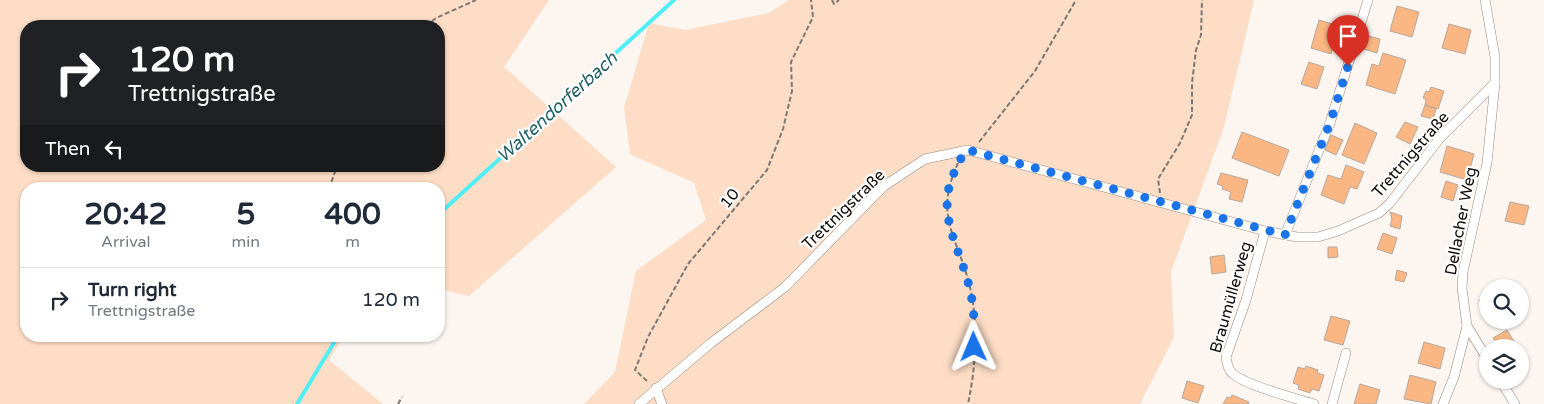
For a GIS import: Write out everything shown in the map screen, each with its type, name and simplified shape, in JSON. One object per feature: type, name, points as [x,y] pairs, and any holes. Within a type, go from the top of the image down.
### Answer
[{"type":"street","points":[[1285,235],[1330,123],[1368,0]]},
{"type":"street","points":[[1485,0],[1495,57],[1495,83]]},
{"type":"street","name":"Trettnigstraße","points":[[639,404],[711,343],[785,287],[884,186],[925,159],[965,153],[1265,231],[1308,238],[1328,235],[1379,213],[1390,203],[1440,138],[1495,83]]},
{"type":"street","name":"Dellacher Weg","points":[[1479,345],[1467,326],[1462,288],[1463,272],[1487,163],[1495,83]]},
{"type":"street","name":"Braumüllerweg","points":[[1265,231],[1246,300],[1226,357],[1227,364],[1229,370],[1241,379],[1314,404]]},
{"type":"street","points":[[1443,404],[1454,377],[1467,326]]},
{"type":"street","points":[[1332,404],[1346,353]]},
{"type":"street","points":[[656,388],[662,404]]},
{"type":"street","points":[[1506,389],[1515,404]]},
{"type":"path","points":[[434,20],[476,0]]},
{"type":"path","name":"10","points":[[656,388],[635,370],[648,336],[688,264],[767,170],[783,129],[790,100],[791,62],[813,17],[811,0]]},
{"type":"path","points":[[832,0],[834,4],[839,0]]},
{"type":"path","points":[[968,404],[973,380],[975,331],[969,284],[948,223],[948,185],[965,153],[982,139],[1036,70],[1076,0]]},
{"type":"path","points":[[1162,204],[1158,179],[1180,143],[1192,116],[1192,84],[1196,50],[1201,36],[1202,0]]},
{"type":"path","points":[[398,404],[402,397]]},
{"type":"shaded area","points":[[0,0],[549,0],[504,67],[616,167],[469,296],[445,290],[445,182],[20,182],[20,342],[340,342],[329,360],[383,404],[0,404]]},
{"type":"shaded area","points":[[789,0],[1254,0],[1224,127],[1171,272],[1174,337],[1140,404],[584,404],[615,372],[636,271],[706,220],[694,183],[630,154],[624,108],[649,23],[685,30],[769,13]]},
{"type":"building","points":[[1397,6],[1419,12],[1412,37],[1390,31]]},
{"type":"building","points":[[1319,20],[1339,26],[1331,54],[1311,48]]},
{"type":"building","points":[[1449,24],[1471,30],[1465,54],[1442,48]]},
{"type":"building","points":[[1364,35],[1380,39],[1377,53],[1360,48]]},
{"type":"building","points":[[1383,53],[1406,60],[1395,94],[1366,85],[1372,64],[1379,66]]},
{"type":"building","points":[[1309,62],[1324,67],[1317,89],[1301,84]]},
{"type":"building","points":[[1431,87],[1444,91],[1438,109],[1425,105],[1426,99],[1423,98],[1426,91],[1429,92]]},
{"type":"building","points":[[1425,105],[1436,109],[1433,119],[1421,116]]},
{"type":"building","points":[[1405,122],[1418,127],[1410,144],[1396,137]]},
{"type":"building","points":[[1355,123],[1377,133],[1364,164],[1342,155]]},
{"type":"building","points":[[1242,132],[1289,150],[1279,176],[1232,158]]},
{"type":"building","points":[[1331,135],[1343,140],[1336,155],[1325,150]]},
{"type":"building","points":[[1447,146],[1474,154],[1467,180],[1440,172]]},
{"type":"building","points":[[1346,165],[1364,172],[1357,189],[1350,187],[1344,204],[1321,195],[1328,175],[1341,179]]},
{"type":"building","points":[[1221,173],[1248,180],[1242,202],[1229,199],[1231,192],[1222,189],[1223,186],[1217,184]]},
{"type":"building","points":[[1446,181],[1458,185],[1453,201],[1441,197]]},
{"type":"building","points":[[1510,202],[1529,206],[1524,225],[1505,221]]},
{"type":"building","points":[[1390,212],[1402,216],[1400,229],[1390,226],[1392,219]]},
{"type":"building","points":[[1383,233],[1397,238],[1392,254],[1377,249]]},
{"type":"building","points":[[1328,247],[1337,247],[1338,257],[1328,258]]},
{"type":"building","points":[[1224,255],[1226,272],[1212,274],[1210,257]]},
{"type":"building","points":[[1397,270],[1407,273],[1404,282],[1395,280]]},
{"type":"building","points":[[1331,316],[1350,321],[1343,345],[1324,340]]},
{"type":"building","points":[[1507,330],[1512,339],[1494,339]]},
{"type":"building","points":[[1424,342],[1445,348],[1440,369],[1418,363]]},
{"type":"building","points":[[1306,366],[1318,370],[1317,373],[1324,375],[1319,391],[1312,389],[1310,393],[1298,389],[1299,385],[1293,383],[1298,367],[1305,369]]},
{"type":"building","points":[[1410,375],[1436,382],[1431,404],[1404,399]]},
{"type":"building","points":[[1187,381],[1204,386],[1198,403],[1182,398]]},
{"type":"building","points":[[1360,384],[1380,390],[1376,404],[1354,404]]},
{"type":"building","points":[[1232,395],[1249,402],[1248,404],[1223,404],[1227,397],[1231,398]]},
{"type":"waterway","name":"Waltendorferbach","points":[[445,209],[674,0]]},
{"type":"waterway","name":"Waltendorferbach","points":[[297,404],[334,342]]},
{"type":"route","points":[[974,347],[975,331],[969,284],[948,223],[948,185],[962,155],[968,150],[1162,204],[1285,235],[1330,123],[1348,66]]}]
